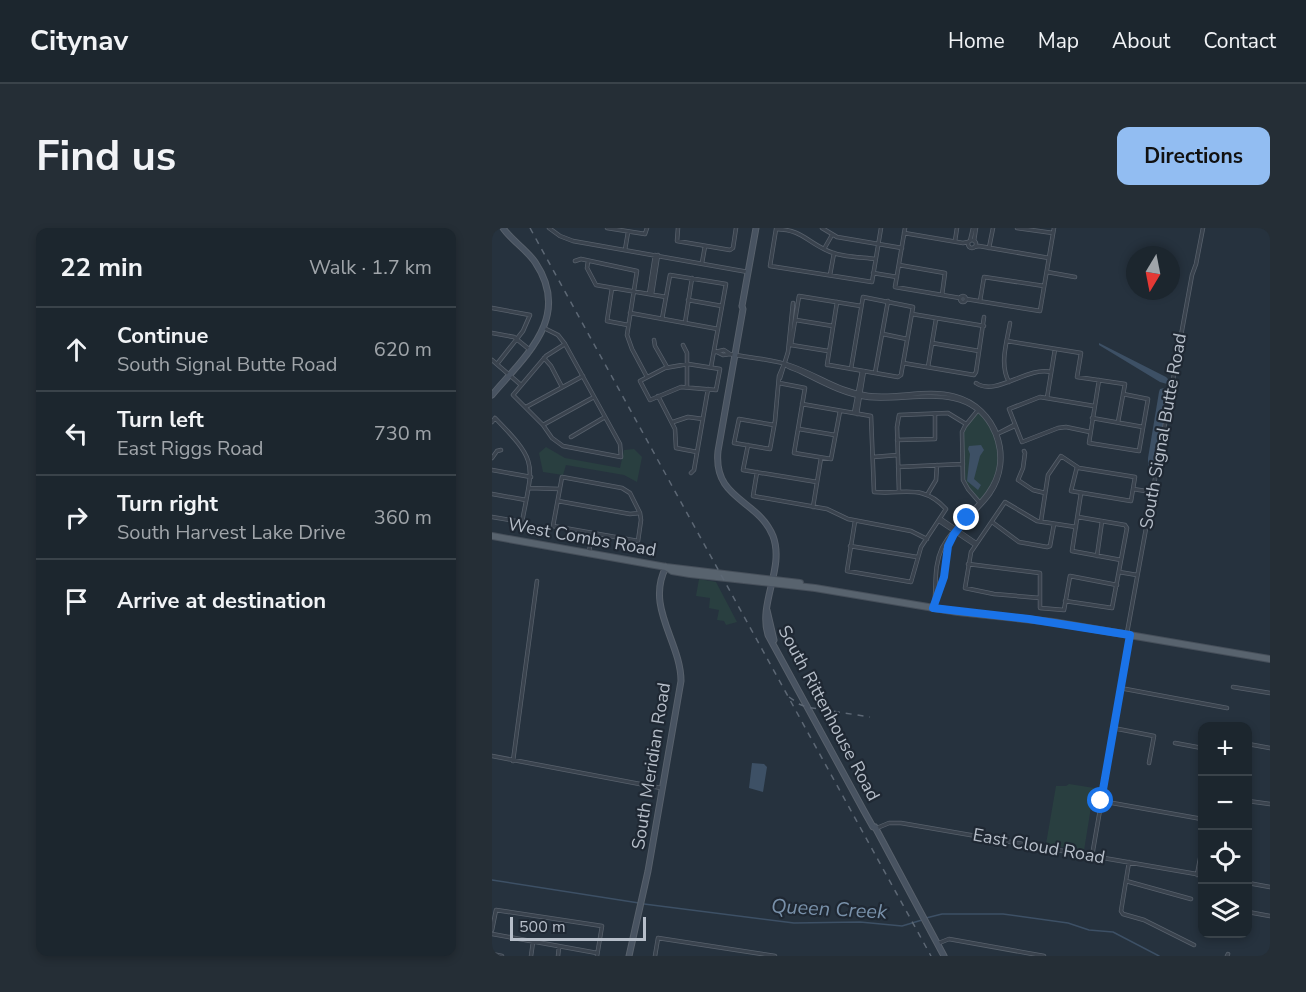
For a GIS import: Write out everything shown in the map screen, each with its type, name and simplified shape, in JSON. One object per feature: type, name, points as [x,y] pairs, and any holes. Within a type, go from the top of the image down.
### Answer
[{"type":"main road","points":[[492,395],[540,337],[544,328],[549,298],[547,284],[532,258],[503,228]]},
{"type":"main road","name":"South Rittenhouse Road","points":[[756,228],[732,354],[717,465],[720,478],[728,490],[759,516],[771,532],[776,554],[765,620],[769,632],[864,811],[876,828]]},
{"type":"main road","name":"West Combs Road","points":[[492,536],[507,541],[666,567],[809,584],[815,588],[933,608],[1045,621],[1270,659]]},
{"type":"main road","name":"South Meridian Road","points":[[631,956],[681,677],[678,661],[663,622],[660,595],[666,567]]},
{"type":"main road","name":"South Rittenhouse Road","points":[[767,610],[769,632],[943,953]]},
{"type":"main road","name":"South Rittenhouse Road","points":[[930,929],[943,953]]},
{"type":"street","points":[[549,228],[566,239],[748,272]]},
{"type":"street","points":[[608,228],[645,234],[647,228]]},
{"type":"street","points":[[678,228],[676,240],[731,250],[736,228]]},
{"type":"street","points":[[822,228],[832,235],[902,248]]},
{"type":"street","points":[[875,260],[834,253],[800,233],[776,229],[770,266],[872,282],[880,228]]},
{"type":"street","points":[[955,241],[957,228]]},
{"type":"street","points":[[974,228],[969,243],[970,248],[976,245]]},
{"type":"street","points":[[974,228],[976,245]]},
{"type":"street","points":[[989,248],[993,228]]},
{"type":"street","points":[[1017,228],[1053,233]]},
{"type":"street","points":[[1049,258],[905,230],[895,287],[960,298],[963,302],[966,299],[1040,311],[1045,286],[1054,228]]},
{"type":"street","name":"South Signal Butte Road","points":[[1092,855],[1137,575],[1192,275],[1203,228]]},
{"type":"street","points":[[625,250],[628,232]]},
{"type":"street","points":[[824,249],[832,235]]},
{"type":"street","points":[[702,263],[705,246]]},
{"type":"street","points":[[830,276],[834,253]]},
{"type":"street","points":[[650,294],[656,255]]},
{"type":"street","points":[[575,261],[636,269],[627,335],[647,377]]},
{"type":"street","points":[[588,261],[587,268],[596,285],[666,297]]},
{"type":"street","points":[[899,265],[945,273],[942,295]]},
{"type":"street","points":[[1047,272],[1075,277]]},
{"type":"street","points":[[873,273],[897,277]]},
{"type":"street","points":[[663,319],[670,275],[726,284],[711,367]]},
{"type":"street","points":[[980,301],[984,277],[1045,286]]},
{"type":"street","points":[[684,323],[692,278]]},
{"type":"street","points":[[612,287],[607,321],[628,325]]},
{"type":"street","points":[[828,351],[791,345],[799,296],[861,306]]},
{"type":"street","points":[[837,302],[827,365],[851,369],[875,373],[900,377],[912,305],[863,297],[851,369]]},
{"type":"street","points":[[688,300],[722,306]]},
{"type":"street","points":[[875,373],[888,301]]},
{"type":"street","points":[[774,425],[739,418],[734,443],[770,449],[774,425],[778,383],[788,352],[793,303]]},
{"type":"street","points":[[492,308],[530,315],[526,327],[496,364]]},
{"type":"street","points":[[630,313],[718,328]]},
{"type":"street","points":[[912,314],[984,326]]},
{"type":"street","points":[[903,363],[974,375],[980,351],[984,317]]},
{"type":"street","points":[[928,368],[936,318]]},
{"type":"street","points":[[795,320],[832,326]]},
{"type":"street","points":[[1009,381],[1004,365],[1010,323]]},
{"type":"street","points":[[544,328],[558,335],[565,344],[620,444],[621,457],[563,446],[552,438],[543,425],[513,395],[544,358],[565,344]]},
{"type":"street","points":[[492,333],[517,339],[530,350]]},
{"type":"street","points":[[882,334],[908,339]]},
{"type":"street","points":[[654,340],[667,367]]},
{"type":"street","points":[[1007,340],[1081,353],[1077,377],[1125,384],[1118,422]]},
{"type":"street","points":[[932,343],[980,351]]},
{"type":"street","points":[[683,345],[687,353],[687,386]]},
{"type":"street","points":[[1047,398],[1055,349]]},
{"type":"street","points":[[715,351],[784,364],[829,387],[859,395],[878,398],[945,397],[962,401],[978,409],[996,434],[999,450],[998,471],[981,503],[943,546],[937,562],[933,608]]},
{"type":"street","points":[[544,358],[562,387]]},
{"type":"street","points":[[492,360],[521,385]]},
{"type":"street","points":[[688,364],[720,369],[716,390],[687,386],[676,388],[651,400],[640,382],[667,367],[688,364]]},
{"type":"street","points":[[856,413],[863,371]]},
{"type":"street","points":[[976,383],[988,387],[1037,371],[1051,372]]},
{"type":"street","points":[[526,407],[583,376]]},
{"type":"street","points":[[1099,380],[1089,443],[1139,452],[1148,399],[1123,394]]},
{"type":"street","points":[[778,383],[805,388],[794,453],[831,459],[840,411]]},
{"type":"street","points":[[691,473],[694,470],[708,389]]},
{"type":"street","points":[[658,396],[677,433],[676,447],[697,452]]},
{"type":"street","points":[[543,425],[594,397]]},
{"type":"street","points":[[1090,432],[1058,428],[1022,442],[1010,409],[1034,399],[1047,398],[1094,406]]},
{"type":"street","points":[[802,404],[871,416],[874,491],[876,493],[917,491],[945,508],[917,557],[912,582],[847,571],[855,521]]},
{"type":"street","points":[[978,409],[966,424],[962,434],[964,482],[981,503]]},
{"type":"street","points":[[897,441],[934,439],[935,414]]},
{"type":"street","points":[[899,492],[897,441],[899,416],[952,414],[966,424]]},
{"type":"street","points":[[571,437],[605,417]]},
{"type":"street","points":[[672,422],[685,417],[703,419]]},
{"type":"street","points":[[1092,418],[1143,427]]},
{"type":"street","points":[[492,517],[522,522],[531,477],[531,468],[525,451],[493,420]]},
{"type":"street","points":[[996,434],[1016,425]]},
{"type":"street","points":[[798,429],[835,435]]},
{"type":"street","points":[[748,446],[743,470],[817,482]]},
{"type":"street","points":[[492,458],[501,450]]},
{"type":"street","points":[[1024,451],[1026,453],[1023,468],[1018,480],[1033,490],[1045,492]]},
{"type":"street","points":[[873,457],[898,455]]},
{"type":"street","points":[[1041,522],[1048,475],[1061,456],[1077,467],[1135,477],[1131,501],[1071,491],[1077,467]]},
{"type":"street","points":[[813,507],[821,458]]},
{"type":"street","points":[[898,466],[963,464]]},
{"type":"street","points":[[927,495],[936,480],[937,465]]},
{"type":"street","points":[[492,470],[531,477]]},
{"type":"street","points":[[757,472],[753,496],[827,509],[855,521],[913,531],[927,539]]},
{"type":"street","points":[[562,477],[628,490],[640,513],[638,540],[553,526],[560,489],[562,477]]},
{"type":"street","points":[[529,488],[560,489]]},
{"type":"street","points":[[1133,489],[1152,492]]},
{"type":"street","points":[[1081,492],[1072,551],[1121,560]]},
{"type":"street","points":[[492,494],[526,500]]},
{"type":"street","points":[[558,501],[630,514],[640,513]]},
{"type":"street","points":[[1040,598],[994,594],[965,588],[968,564],[976,544],[1005,502],[1026,516],[1041,522],[1076,527]]},
{"type":"street","points":[[1065,601],[1112,608],[1121,560],[1126,526],[1078,517]]},
{"type":"street","points":[[939,520],[976,544]]},
{"type":"street","points":[[1096,556],[1102,521]]},
{"type":"street","points":[[991,522],[1023,543],[1049,547],[1054,524]]},
{"type":"street","points":[[935,599],[944,577],[946,550],[955,530]]},
{"type":"street","points":[[588,553],[592,533]]},
{"type":"street","points":[[850,546],[917,557]]},
{"type":"street","points":[[968,564],[1040,573],[1039,607],[1063,611],[1070,576],[1117,585]]},
{"type":"street","points":[[1119,572],[1137,575]]},
{"type":"street","points":[[513,760],[537,581]]},
{"type":"street","points":[[1233,687],[1270,693]]},
{"type":"street","points":[[1120,688],[1227,708]]},
{"type":"street","points":[[1113,728],[1154,736],[1149,763]]},
{"type":"street","points":[[1175,743],[1198,747]]},
{"type":"street","points":[[1252,745],[1270,748]]},
{"type":"street","points":[[492,756],[662,789]]},
{"type":"street","points":[[1101,801],[1198,818]]},
{"type":"street","points":[[1252,802],[1270,804]]},
{"type":"street","name":"East Cloud Road","points":[[876,828],[885,824],[901,823],[1197,874]]},
{"type":"street","points":[[1129,862],[1121,911],[1123,914],[1144,920],[1194,945]]},
{"type":"street","points":[[1197,874],[1198,870]]},
{"type":"street","points":[[1126,881],[1191,898]]},
{"type":"street","points":[[1252,884],[1270,887]]},
{"type":"street","points":[[496,910],[602,926],[597,955],[492,932],[496,910]]},
{"type":"street","points":[[1252,913],[1270,916]]},
{"type":"street","points":[[655,956],[658,938],[775,956]]},
{"type":"street","points":[[939,943],[949,939],[1044,956]]},
{"type":"street","points":[[531,956],[533,942]]},
{"type":"street","points":[[558,956],[560,946]]},
{"type":"street","points":[[578,956],[579,950]]},
{"type":"street","points":[[492,954],[502,956]]},
{"type":"green space","points":[[977,411],[993,433],[998,456],[994,478],[980,501],[964,480],[962,434]]},
{"type":"green space","points":[[546,447],[565,458],[620,468],[624,450],[634,449],[642,457],[637,482],[624,475],[566,465],[563,475],[543,472],[539,453]]},
{"type":"green space","points":[[699,579],[716,582],[737,622],[726,625],[724,621],[717,620],[719,610],[709,608],[710,598],[696,596]]},
{"type":"green space","points":[[1069,784],[1094,788],[1084,851],[1046,844],[1056,786]]},
{"type":"water","points":[[1099,343],[1166,377],[1169,380],[1167,384],[1160,382]]},
{"type":"water","points":[[1164,388],[1168,394],[1157,463],[1152,468],[1148,465],[1148,458],[1159,392]]},
{"type":"water","points":[[981,445],[984,450],[980,456],[974,479],[981,485],[978,490],[967,481],[970,454],[968,449],[969,446]]},
{"type":"water","points":[[752,763],[764,764],[767,767],[763,792],[749,788]]},
{"type":"waterway","name":"Queen Creek","points":[[492,880],[639,903]]},
{"type":"waterway","name":"Queen Creek","points":[[644,904],[794,923],[860,922],[902,926],[922,920]]},
{"type":"waterway","name":"Queen Creek","points":[[926,918],[942,914],[1003,914],[1068,923],[1089,930],[1113,932],[1159,956]]},
{"type":"railway","points":[[530,228],[931,956]]},
{"type":"railway","points":[[789,697],[806,707],[870,717]]},
{"type":"route","points":[[967,518],[954,534],[945,553],[944,577],[933,608],[1054,622],[1130,635],[1101,801]]}]
